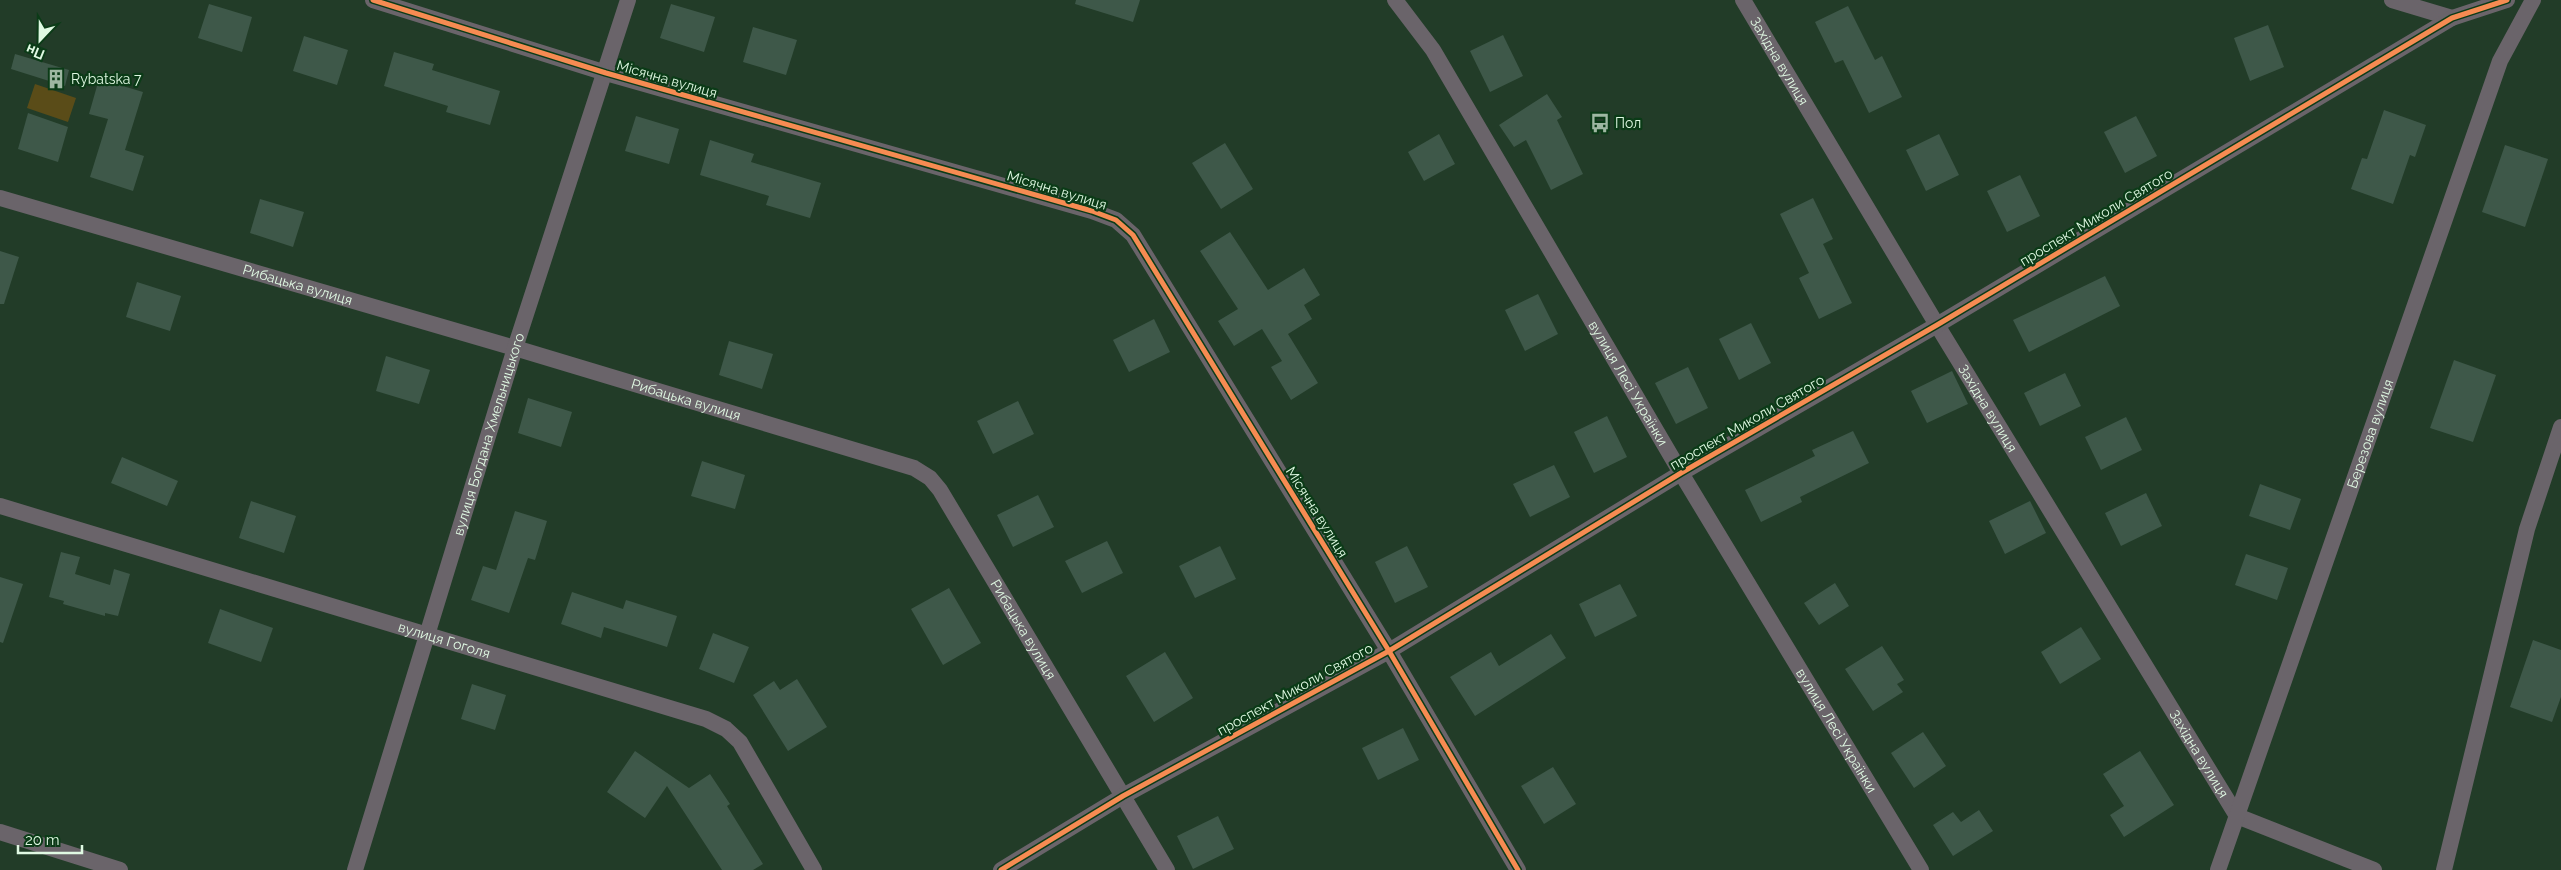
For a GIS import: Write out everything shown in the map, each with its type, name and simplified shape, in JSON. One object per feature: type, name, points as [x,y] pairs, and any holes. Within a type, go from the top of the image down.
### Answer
[{"type":"street","name":"Місячна вулиця","points":[[372,0],[606,73],[1092,211],[1116,220],[1133,235],[1389,651],[1518,870]]},
{"type":"street","name":"вулиця Богдана Хмельницького","points":[[355,870],[428,637],[515,348],[606,73],[628,0]]},
{"type":"street","name":"вулиця Лесі Українки","points":[[1395,0],[1433,50],[1681,473],[1921,870]]},
{"type":"street","name":"Західна вулиця","points":[[1743,0],[1937,325],[2237,816]]},
{"type":"street","points":[[2392,0],[2452,18]]},
{"type":"street","name":"проспект Миколи Святого","points":[[1001,870],[1123,796],[1389,651],[1681,473],[1937,325],[2452,18],[2507,0]]},
{"type":"street","name":"Березова вулиця","points":[[2218,870],[2500,61],[2533,0]]},
{"type":"street","name":"Рибацька вулиця","points":[[0,198],[515,348],[914,468],[930,478],[940,490],[1167,870]]},
{"type":"street","points":[[2444,870],[2527,529],[2561,427]]},
{"type":"street","name":"вулиця Гоголя","points":[[0,506],[706,720],[726,729],[740,742],[814,870]]},
{"type":"street","points":[[2237,816],[2374,870]]},
{"type":"street","points":[[0,832],[120,870]]},
{"type":"shaded area","points":[[35,84],[76,98],[68,122],[27,108]]},
{"type":"building","points":[[1076,0],[1140,0],[1133,22],[1075,4]]},
{"type":"building","points":[[209,4],[252,17],[242,52],[198,38]]},
{"type":"building","points":[[671,4],[715,17],[704,52],[660,38]]},
{"type":"building","points":[[1848,6],[1875,60],[1882,56],[1902,97],[1869,113],[1843,60],[1835,63],[1815,22]]},
{"type":"building","points":[[2268,25],[2284,67],[2250,81],[2234,38]]},
{"type":"building","points":[[753,27],[797,40],[786,75],[743,62]]},
{"type":"building","points":[[1503,35],[1523,76],[1490,92],[1470,51]]},
{"type":"building","points":[[304,36],[348,50],[337,85],[293,71]]},
{"type":"building","points":[[394,52],[434,64],[432,70],[500,91],[490,125],[446,112],[448,106],[384,86]]},
{"type":"building","points":[[15,54],[69,70],[65,86],[11,69]]},
{"type":"building","points":[[99,79],[143,92],[125,150],[144,156],[133,191],[90,177],[108,119],[89,114]]},
{"type":"building","points":[[1547,94],[1562,117],[1557,120],[1583,174],[1551,190],[1526,140],[1514,147],[1499,125]]},
{"type":"building","points":[[2384,110],[2426,125],[2415,157],[2410,155],[2393,204],[2351,189],[2362,158],[2367,159]]},
{"type":"building","points":[[28,113],[68,127],[58,162],[18,149]]},
{"type":"building","points":[[636,116],[679,129],[669,164],[625,151]]},
{"type":"building","points":[[2136,116],[2157,156],[2125,173],[2104,132]]},
{"type":"building","points":[[1439,134],[1455,164],[1424,181],[1408,152]]},
{"type":"building","points":[[1939,134],[1959,175],[1926,191],[1906,150]]},
{"type":"building","points":[[710,140],[754,154],[751,162],[821,183],[810,218],[766,205],[769,196],[700,175]]},
{"type":"building","points":[[1225,143],[1253,189],[1221,209],[1192,163]]},
{"type":"building","points":[[2505,145],[2548,159],[2525,227],[2482,212]]},
{"type":"building","points":[[2020,175],[2040,216],[2007,232],[1987,191]]},
{"type":"building","points":[[1813,198],[1833,239],[1823,244],[1852,303],[1819,319],[1799,278],[1809,273],[1780,214]]},
{"type":"building","points":[[260,199],[304,212],[293,247],[250,233]]},
{"type":"building","points":[[1230,232],[1268,290],[1304,268],[1320,295],[1304,305],[1312,319],[1288,334],[1318,383],[1291,400],[1271,367],[1282,361],[1262,329],[1234,346],[1218,321],[1238,309],[1200,251]]},
{"type":"building","points":[[0,251],[19,257],[4,304],[0,304]]},
{"type":"building","points":[[2105,276],[2120,306],[2029,352],[2013,320]]},
{"type":"building","points":[[137,282],[181,296],[170,331],[126,317]]},
{"type":"building","points":[[1538,294],[1558,334],[1525,351],[1505,310]]},
{"type":"building","points":[[1154,319],[1170,352],[1129,372],[1113,340]]},
{"type":"building","points":[[1751,323],[1771,363],[1739,380],[1719,339]]},
{"type":"building","points":[[729,341],[773,354],[762,389],[719,375]]},
{"type":"building","points":[[386,356],[430,370],[419,404],[376,391]]},
{"type":"building","points":[[2454,360],[2496,375],[2473,442],[2430,428]]},
{"type":"building","points":[[1688,367],[1708,408],[1676,424],[1655,383]]},
{"type":"building","points":[[1952,371],[1968,404],[1927,423],[1911,391]]},
{"type":"building","points":[[2065,373],[2081,406],[2040,426],[2024,393]]},
{"type":"building","points":[[528,398],[572,412],[561,447],[518,433]]},
{"type":"building","points":[[1018,401],[1034,434],[993,454],[977,421]]},
{"type":"building","points":[[1607,416],[1627,457],[1594,473],[1574,432]]},
{"type":"building","points":[[2126,417],[2142,450],[2101,470],[2085,437]]},
{"type":"building","points":[[1853,431],[1869,463],[1800,497],[1802,502],[1761,522],[1745,490],[1815,456],[1812,450]]},
{"type":"building","points":[[122,457],[178,481],[167,506],[111,483]]},
{"type":"building","points":[[702,461],[745,475],[735,509],[691,496]]},
{"type":"building","points":[[1554,465],[1570,497],[1530,517],[1513,484]]},
{"type":"building","points":[[2260,484],[2301,499],[2290,530],[2249,516]]},
{"type":"building","points":[[2146,493],[2162,526],[2121,546],[2105,513]]},
{"type":"building","points":[[1038,495],[1054,527],[1013,547],[997,515]]},
{"type":"building","points":[[251,501],[296,516],[284,553],[239,538]]},
{"type":"building","points":[[2030,501],[2046,533],[2005,554],[1989,521]]},
{"type":"building","points":[[515,511],[547,521],[535,560],[528,558],[509,613],[471,600],[483,566],[496,570]]},
{"type":"building","points":[[1107,541],[1123,573],[1082,593],[1065,561]]},
{"type":"building","points":[[1220,546],[1236,579],[1195,598],[1179,566]]},
{"type":"building","points":[[1407,546],[1428,587],[1395,603],[1375,562]]},
{"type":"building","points":[[61,552],[80,557],[75,574],[110,585],[114,569],[130,574],[118,616],[105,613],[105,616],[63,604],[64,601],[49,597]]},
{"type":"building","points":[[2246,554],[2288,568],[2277,600],[2235,585]]},
{"type":"building","points":[[0,577],[23,584],[3,643],[0,642]]},
{"type":"building","points":[[1835,583],[1849,606],[1819,625],[1804,603]]},
{"type":"building","points":[[1620,584],[1637,616],[1595,637],[1579,604]]},
{"type":"building","points":[[949,588],[981,643],[943,665],[911,609]]},
{"type":"building","points":[[572,592],[623,609],[626,600],[677,616],[667,647],[604,627],[601,638],[561,624]]},
{"type":"building","points":[[220,609],[273,628],[261,662],[208,643]]},
{"type":"building","points":[[2081,627],[2101,659],[2060,684],[2041,652]]},
{"type":"building","points":[[713,633],[749,647],[734,683],[699,669]]},
{"type":"building","points":[[1551,634],[1566,658],[1475,716],[1450,677],[1491,652],[1499,666]]},
{"type":"building","points":[[2533,640],[2561,650],[2561,697],[2552,722],[2510,707]]},
{"type":"building","points":[[1882,646],[1904,680],[1897,684],[1903,692],[1873,711],[1845,669]]},
{"type":"building","points":[[1165,652],[1193,698],[1154,722],[1126,676]]},
{"type":"building","points":[[797,679],[827,727],[788,751],[753,695],[774,681],[780,690]]},
{"type":"building","points":[[472,684],[506,695],[495,730],[461,719]]},
{"type":"building","points":[[1403,728],[1419,760],[1378,780],[1362,748]]},
{"type":"building","points":[[1923,732],[1946,766],[1914,788],[1891,753]]},
{"type":"building","points":[[635,751],[689,788],[710,774],[730,804],[727,806],[763,864],[753,870],[722,870],[667,786],[645,818],[607,792]]},
{"type":"building","points":[[2140,751],[2174,805],[2124,837],[2110,815],[2124,806],[2103,774]]},
{"type":"building","points":[[1553,767],[1576,804],[1544,824],[1521,786]]},
{"type":"building","points":[[1979,810],[1993,831],[1953,856],[1933,825],[1953,812],[1961,822]]},
{"type":"building","points":[[1218,816],[1234,849],[1193,869],[1177,836]]},
{"type":"cycle path","points":[[373,0],[606,73],[1092,211],[1116,220],[1133,235],[1389,651],[1518,870]]},
{"type":"cycle path","points":[[1001,870],[1123,796],[1389,651],[1681,473],[1937,325],[2452,18],[2507,0]]},
{"type":"place","name":"Rybatska 7","points":[[56,79]]},
{"type":"place","name":"Пол","points":[[1600,123]]}]
